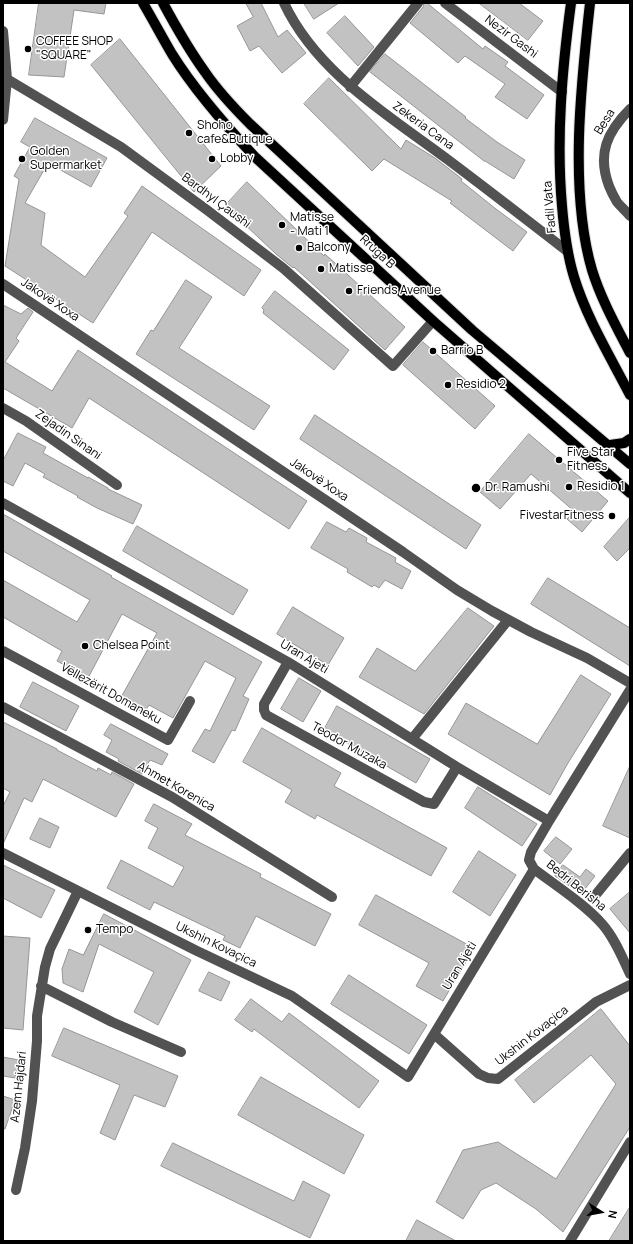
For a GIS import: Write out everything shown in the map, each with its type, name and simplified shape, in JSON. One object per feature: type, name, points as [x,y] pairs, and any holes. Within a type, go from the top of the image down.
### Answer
[{"type":"main road","name":"Rruga B","points":[[143,3],[189,78],[234,135],[255,157],[433,320],[629,488]]},
{"type":"main road","name":"Rruga B","points":[[163,3],[188,47],[205,73],[228,101],[250,124],[472,330],[630,464]]},
{"type":"main road","name":"Fadil Vata","points":[[571,3],[560,125],[560,164],[563,220],[567,251],[574,277],[596,332],[630,395]]},
{"type":"main road","points":[[590,3],[585,47],[580,124],[580,190],[583,218],[587,246],[593,270],[612,318],[630,353]]},
{"type":"main road","points":[[610,446],[624,443],[630,439]]},
{"type":"street","name":"Zekeria Cana","points":[[284,3],[290,16],[318,53],[371,105],[447,158],[567,251]]},
{"type":"street","points":[[350,86],[418,3]]},
{"type":"street","name":"Nezir Gashi","points":[[445,3],[562,92]]},
{"type":"street","points":[[3,32],[6,79],[3,120]]},
{"type":"street","name":"Bardhyl Çaushi","points":[[6,79],[121,147],[207,210],[284,268],[393,366],[433,320]]},
{"type":"street","name":"Besa","points":[[630,109],[621,118],[608,138],[604,151],[604,159],[605,173],[612,193],[618,203],[630,216]]},
{"type":"street","name":"Jakovë Xoxa","points":[[3,284],[403,552],[457,590],[508,620],[587,658],[630,683]]},
{"type":"street","name":"Zejadin Sinani","points":[[3,408],[26,421],[117,485]]},
{"type":"street","name":"Uran Ajeti","points":[[3,503],[288,662],[457,767],[549,821],[531,852],[531,864],[408,1077]]},
{"type":"street","points":[[412,739],[508,620]]},
{"type":"street","name":"Vëllezërit Domaneku","points":[[3,650],[168,740],[190,701]]},
{"type":"street","name":"Teodor Muzaka","points":[[288,662],[264,704],[266,714],[424,802],[434,804],[457,767]]},
{"type":"street","points":[[549,821],[630,690]]},
{"type":"street","name":"Ahmet Korenica","points":[[3,707],[172,797],[332,897]]},
{"type":"street","name":"Ukshin Kovaçica","points":[[3,853],[195,950],[292,996],[408,1077]]},
{"type":"street","points":[[593,898],[630,853]]},
{"type":"street","name":"Bedri Berisha","points":[[531,864],[593,915],[604,926],[614,940],[630,974]]},
{"type":"street","name":"Azem Hajdari","points":[[16,1190],[25,1148],[32,1101],[37,1041],[37,1016],[41,986],[50,949],[78,891]]},
{"type":"street","name":"Ukshin Kovaçica","points":[[434,1034],[479,1074],[488,1078],[498,1079],[596,1002],[630,985]]},
{"type":"street","points":[[41,986],[112,1022],[181,1052]]},
{"type":"street","points":[[570,1241],[630,1142]]},
{"type":"building","points":[[39,3],[106,3],[104,14],[74,10],[64,77],[29,75]]},
{"type":"building","points":[[246,3],[261,3],[278,37],[287,30],[306,53],[282,73],[259,46],[250,51],[237,26],[253,17]]},
{"type":"building","points":[[304,3],[339,3],[314,19]]},
{"type":"building","points":[[424,3],[427,3],[483,49],[485,46],[508,62],[505,66],[544,95],[527,119],[495,97],[505,84],[465,56],[458,63],[410,23],[423,7]]},
{"type":"building","points":[[479,3],[519,3],[543,21],[528,40]]},
{"type":"building","points":[[345,16],[374,47],[358,66],[327,33]]},
{"type":"building","points":[[120,39],[221,166],[194,192],[91,65]]},
{"type":"building","points":[[385,54],[466,117],[465,118],[497,142],[525,160],[514,179],[484,161],[370,72]]},
{"type":"building","points":[[329,78],[401,149],[406,140],[435,158],[462,179],[461,181],[527,232],[513,251],[450,203],[452,201],[384,159],[372,171],[304,104]]},
{"type":"building","points":[[35,118],[107,158],[91,187],[48,163],[25,203],[45,213],[41,245],[85,277],[128,216],[124,213],[142,186],[261,270],[244,296],[152,232],[93,323],[5,266],[19,179],[14,176],[30,147],[21,142]]},
{"type":"building","points":[[247,182],[324,256],[325,254],[405,327],[385,350],[294,267],[293,268],[276,254],[225,206]]},
{"type":"building","points":[[186,280],[212,297],[179,348],[270,406],[254,430],[136,354],[151,330],[153,331]]},
{"type":"building","points":[[275,291],[349,350],[334,370],[263,313],[264,310],[262,308]]},
{"type":"building","points":[[3,305],[21,314],[28,308],[33,312],[16,338],[19,341],[5,362],[52,391],[78,350],[307,501],[289,529],[89,398],[72,428],[3,388]]},
{"type":"building","name":"Residio 2","points":[[423,342],[495,406],[475,429],[403,365]]},
{"type":"building","points":[[315,415],[481,525],[466,549],[300,439]]},
{"type":"building","points":[[18,433],[46,447],[43,453],[108,489],[142,505],[133,524],[97,508],[77,497],[78,496],[43,477],[45,474],[25,463],[13,486],[3,481],[3,461]]},
{"type":"building","name":"Residio 1","points":[[529,434],[608,501],[582,532],[567,519],[574,511],[531,474],[500,509],[480,492]]},
{"type":"building","points":[[3,514],[262,662],[243,696],[249,699],[235,731],[232,730],[214,763],[192,751],[205,729],[210,731],[236,678],[205,661],[173,718],[149,705],[144,713],[120,699],[157,633],[122,614],[88,678],[57,661],[62,651],[3,617],[3,580],[77,622],[90,600],[3,551]]},
{"type":"building","points":[[630,517],[630,548],[617,561],[604,547]]},
{"type":"building","points":[[327,522],[346,532],[349,528],[367,538],[366,542],[396,558],[395,562],[411,571],[402,589],[385,580],[379,588],[374,585],[372,587],[347,572],[348,569],[311,548]]},
{"type":"building","points":[[137,526],[248,590],[233,615],[123,551]]},
{"type":"building","points":[[548,578],[630,628],[630,666],[531,604]]},
{"type":"building","points":[[293,607],[344,638],[328,665],[277,634]]},
{"type":"building","points":[[468,608],[494,626],[424,714],[359,677],[377,648],[415,671]]},
{"type":"building","points":[[581,675],[611,694],[550,795],[448,734],[466,703],[537,744]]},
{"type":"building","points":[[299,678],[321,691],[303,722],[281,709]]},
{"type":"building","points":[[33,682],[79,706],[66,731],[20,707]]},
{"type":"building","points":[[337,706],[430,759],[416,783],[324,730]]},
{"type":"building","points":[[3,722],[97,771],[98,768],[111,775],[112,772],[134,784],[116,817],[43,779],[32,802],[24,798],[3,844],[3,806],[10,792],[3,788]]},
{"type":"building","points":[[111,724],[168,754],[162,765],[150,760],[142,774],[118,761],[119,759],[106,752],[112,740],[104,735]]},
{"type":"building","points":[[262,728],[341,773],[334,786],[447,848],[431,876],[317,815],[315,819],[285,802],[292,790],[243,762]]},
{"type":"building","points":[[630,766],[630,838],[603,826]]},
{"type":"building","points":[[478,787],[537,824],[522,846],[465,808]]},
{"type":"building","points":[[154,804],[192,824],[185,835],[261,874],[260,877],[331,914],[315,946],[256,916],[240,948],[223,940],[225,936],[154,902],[150,910],[107,888],[121,860],[173,887],[184,867],[148,848],[158,828],[145,821]]},
{"type":"building","points":[[40,818],[59,827],[50,848],[30,839]]},
{"type":"building","points":[[556,837],[572,849],[560,864],[544,851]]},
{"type":"building","points":[[479,851],[516,875],[490,916],[453,892]]},
{"type":"building","points":[[3,865],[55,890],[41,918],[3,898]]},
{"type":"building","points":[[563,865],[580,877],[586,869],[595,876],[581,894],[555,876]]},
{"type":"building","points":[[630,892],[630,933],[610,909]]},
{"type":"building","points":[[376,895],[474,948],[443,1001],[416,986],[429,963],[359,925]]},
{"type":"building","points":[[104,914],[191,960],[158,1025],[134,1012],[154,972],[99,944],[83,992],[63,983],[62,969],[69,949],[83,955]]},
{"type":"building","points":[[3,936],[30,938],[23,1030],[3,1028]]},
{"type":"building","points":[[209,972],[230,982],[221,1001],[199,991]]},
{"type":"building","points":[[349,975],[427,1025],[409,1054],[331,1004]]},
{"type":"building","points":[[251,999],[282,1022],[289,1013],[379,1081],[359,1108],[254,1029],[252,1032],[235,1020]]},
{"type":"building","points":[[601,1009],[630,1046],[630,1127],[563,1232],[536,1209],[496,1183],[481,1190],[463,1219],[436,1202],[463,1150],[498,1142],[556,1179],[616,1084],[591,1055],[534,1103],[515,1080]]},
{"type":"building","points":[[64,1028],[178,1076],[165,1107],[134,1095],[115,1140],[100,1133],[120,1085],[52,1056]]},
{"type":"building","points":[[3,1057],[19,1060],[15,1078],[3,1076]]},
{"type":"building","points":[[261,1077],[364,1135],[344,1174],[238,1115]]},
{"type":"building","points":[[3,1096],[15,1100],[5,1129],[3,1129]]},
{"type":"building","points":[[173,1143],[294,1201],[303,1181],[330,1195],[310,1238],[161,1166]]},
{"type":"building","points":[[630,1207],[630,1241],[609,1241]]},
{"type":"building","points":[[417,1220],[456,1241],[406,1241]]},
{"type":"place","name":"COFFEE SHOP \"SQUARE\"","points":[[28,49]]},
{"type":"place","name":"Shoho cafe&Butique","points":[[189,133]]},
{"type":"place","name":"Golden Supermarket","points":[[22,159]]},
{"type":"place","name":"Lobby","points":[[212,159]]},
{"type":"place","name":"Matisse - Mati 1","points":[[282,225]]},
{"type":"place","name":"Balcony","points":[[299,248]]},
{"type":"place","name":"Matisse","points":[[321,269]]},
{"type":"place","name":"Friends Avenue","points":[[349,291]]},
{"type":"place","name":"Barrio B","points":[[433,351]]},
{"type":"place","name":"Residio 2","points":[[448,385]]},
{"type":"place","name":"Five Star Fitness","points":[[559,460]]},
{"type":"place","name":"Residio 1","points":[[569,487]]},
{"type":"place","name":"Dr. Ramushi","points":[[476,488]]},
{"type":"place","name":"FivestarFitness","points":[[612,516]]},
{"type":"place","name":"Chelsea Point","points":[[85,646]]},
{"type":"place","name":"Tempo","points":[[88,930]]}]
